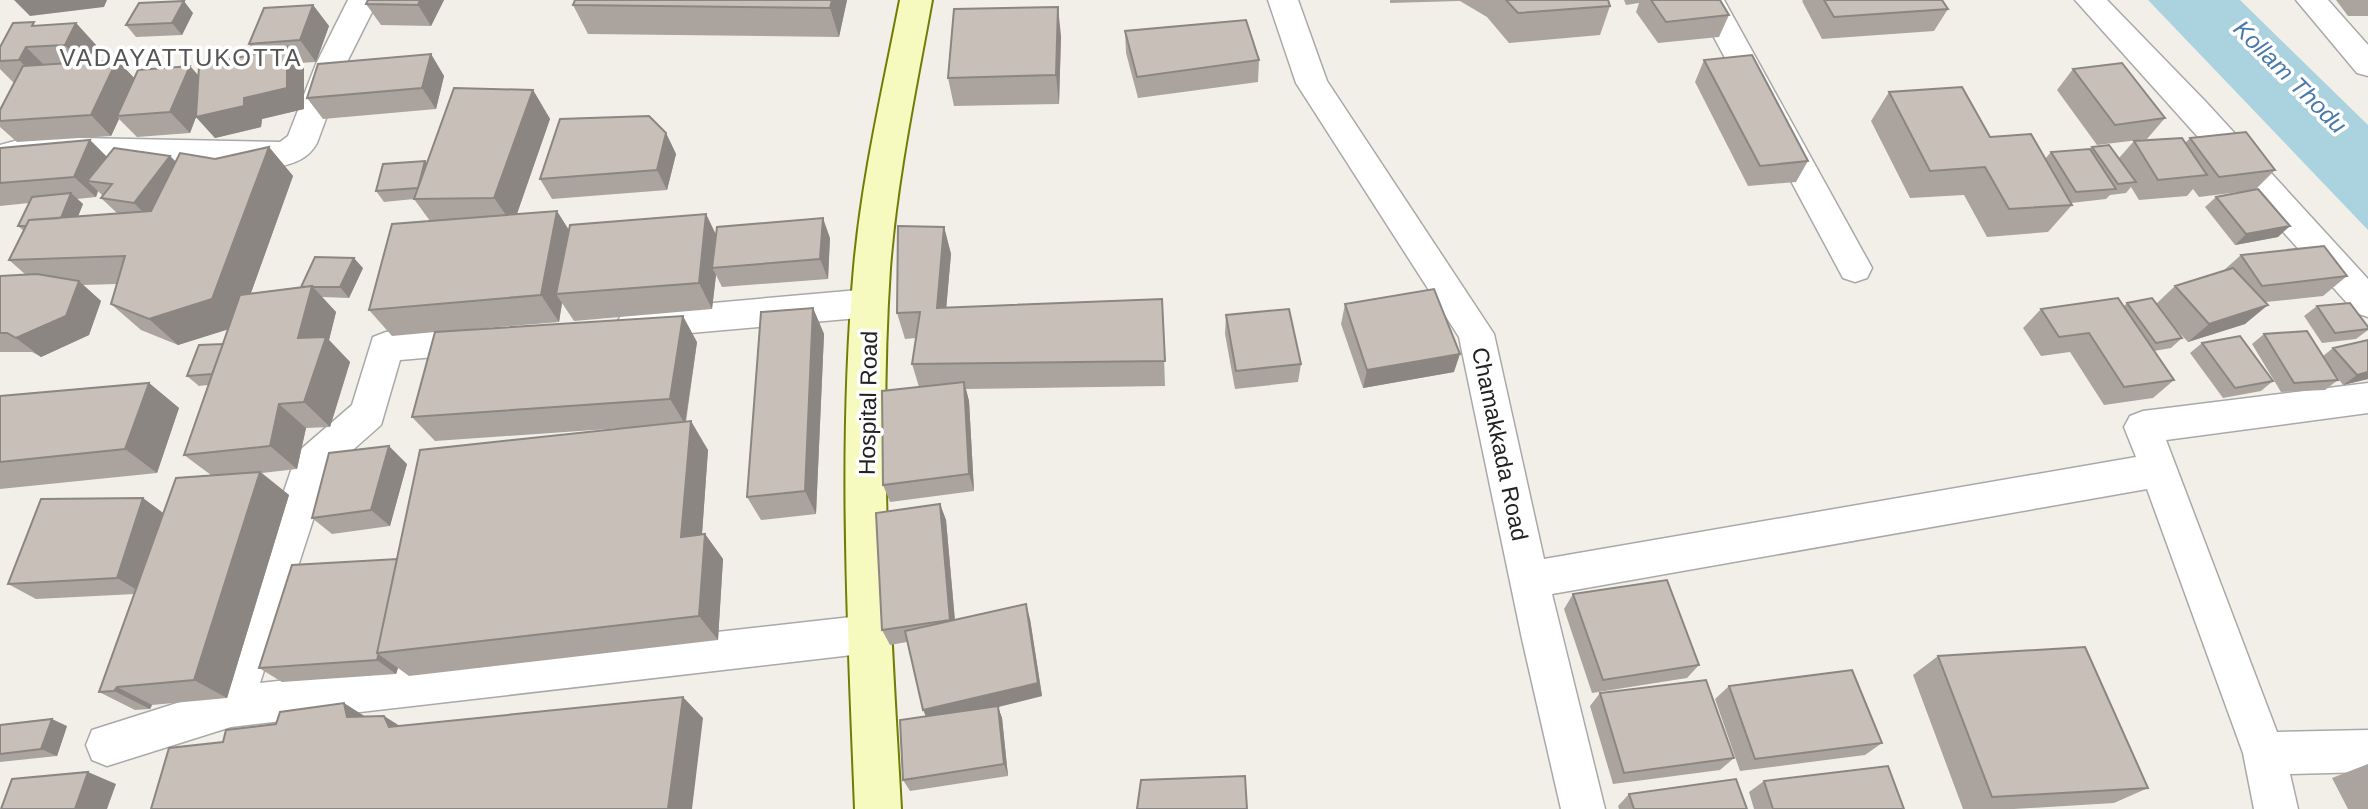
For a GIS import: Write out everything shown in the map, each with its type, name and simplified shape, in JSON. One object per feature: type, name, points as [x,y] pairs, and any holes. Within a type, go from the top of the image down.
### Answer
[{"type":"main road","name":"Hospital Road","points":[[878,809],[866,566],[870,303],[879,220],[916,0]]},
{"type":"street","points":[[0,157],[29,149],[278,155],[290,152],[301,143],[331,64],[363,0]]},
{"type":"street","name":"Chamakkada Road","points":[[1283,0],[1311,83],[1476,334],[1529,580],[1583,809]]},
{"type":"street","points":[[1709,0],[1855,268]]},
{"type":"street","points":[[2090,0],[2195,110],[2368,303]]},
{"type":"street","points":[[2311,0],[2368,65]]},
{"type":"street","points":[[607,327],[870,303]]},
{"type":"street","points":[[232,707],[313,461],[368,414],[386,346],[510,335]]},
{"type":"street","points":[[2276,809],[2264,753],[2143,427],[2368,398]]},
{"type":"street","points":[[1529,580],[2160,470]]},
{"type":"street","points":[[107,745],[232,707],[869,634]]},
{"type":"street","points":[[2264,753],[2368,751]]},
{"type":"water","name":"Kollam Thodu","points":[[2148,0],[2240,0],[2368,125],[2368,230]]},
{"type":"building","points":[[368,0],[420,0],[418,5],[366,4]]},
{"type":"building","points":[[575,0],[832,0],[830,8],[573,5]]},
{"type":"building","points":[[1506,0],[1608,0],[1610,6],[1518,13]]},
{"type":"building","points":[[1651,0],[1720,0],[1729,15],[1666,22]]},
{"type":"building","points":[[1824,0],[1942,0],[1948,9],[1834,17]]},
{"type":"building","points":[[184,1],[172,23],[126,25],[139,3]]},
{"type":"building","points":[[313,5],[300,40],[249,44],[264,8]]},
{"type":"building","points":[[1058,7],[1056,75],[948,78],[954,9]]},
{"type":"building","points":[[1246,20],[1259,60],[1137,77],[1125,31]]},
{"type":"building","points":[[34,22],[32,26],[76,23],[65,45],[26,47],[19,60],[0,61],[0,47],[13,23]]},
{"type":"building","points":[[287,47],[287,88],[244,98],[244,106],[196,117],[199,66]]},
{"type":"building","points":[[431,54],[422,88],[307,98],[318,64]]},
{"type":"building","points":[[1752,55],[1808,161],[1760,166],[1704,60]]},
{"type":"building","points":[[117,60],[91,115],[0,121],[0,110],[23,66]]},
{"type":"building","points":[[2122,63],[2165,118],[2115,125],[2073,69]]},
{"type":"building","points":[[190,66],[170,112],[117,116],[138,70]]},
{"type":"building","points":[[1962,87],[1990,137],[2031,134],[2072,205],[2009,209],[1985,167],[1930,171],[1889,92]]},
{"type":"building","points":[[454,88],[533,90],[494,198],[414,199]]},
{"type":"building","points":[[649,116],[666,133],[657,170],[540,179],[560,119]]},
{"type":"building","points":[[2246,132],[2275,170],[2219,177],[2190,138]]},
{"type":"building","points":[[2182,138],[2207,175],[2158,180],[2134,141]]},
{"type":"building","points":[[90,140],[74,177],[0,183],[0,148]]},
{"type":"building","points":[[2109,145],[2136,182],[2118,184],[2092,147]]},
{"type":"building","points":[[269,147],[212,299],[149,319],[111,304],[125,256],[9,260],[29,220],[151,211],[180,153],[215,159]]},
{"type":"building","points":[[114,148],[170,156],[134,203],[101,198],[112,184],[87,181]]},
{"type":"building","points":[[2090,149],[2116,189],[2076,192],[2051,152]]},
{"type":"building","points":[[425,161],[418,188],[376,191],[383,164]]},
{"type":"building","points":[[2258,189],[2290,226],[2246,234],[2216,197]]},
{"type":"building","points":[[71,193],[61,218],[29,220],[26,226],[18,226],[32,197]]},
{"type":"building","points":[[557,211],[541,295],[369,310],[392,224]]},
{"type":"building","points":[[706,214],[699,283],[556,294],[570,225]]},
{"type":"building","points":[[823,218],[820,259],[712,268],[717,227]]},
{"type":"building","points":[[898,226],[944,227],[937,308],[1162,299],[1165,361],[912,364],[920,312],[897,313]]},
{"type":"building","points":[[2324,246],[2347,276],[2262,286],[2241,255]]},
{"type":"building","points":[[315,257],[354,258],[340,287],[301,287]]},
{"type":"building","points":[[2233,268],[2268,305],[2209,324],[2175,286]]},
{"type":"building","points":[[37,274],[79,281],[66,316],[16,338],[0,333],[0,276]]},
{"type":"building","points":[[312,286],[298,338],[326,337],[304,402],[279,404],[270,446],[184,455],[240,295]]},
{"type":"building","points":[[1434,289],[1460,354],[1367,370],[1345,304]]},
{"type":"building","points":[[2118,298],[2174,380],[2124,387],[2089,333],[2059,337],[2041,309]]},
{"type":"building","points":[[2152,298],[2182,338],[2156,343],[2127,303]]},
{"type":"building","points":[[2350,303],[2368,329],[2335,333],[2317,306]]},
{"type":"building","points":[[813,308],[805,491],[747,497],[761,312]]},
{"type":"building","points":[[1289,309],[1301,364],[1236,371],[1226,315]]},
{"type":"building","points":[[683,316],[670,399],[412,417],[435,332]]},
{"type":"building","points":[[2307,331],[2338,380],[2294,383],[2264,334]]},
{"type":"building","points":[[2240,336],[2273,381],[2235,388],[2202,343]]},
{"type":"building","points":[[2368,340],[2368,372],[2357,375],[2333,348]]},
{"type":"building","points":[[223,344],[212,374],[187,376],[199,345]]},
{"type":"building","points":[[964,382],[969,474],[883,485],[882,391]]},
{"type":"building","points":[[149,383],[125,449],[0,462],[0,396]]},
{"type":"building","points":[[691,421],[681,537],[705,534],[699,616],[377,653],[420,450]]},
{"type":"building","points":[[389,446],[371,510],[312,518],[329,453]]},
{"type":"building","points":[[260,472],[194,680],[117,687],[114,691],[99,692],[176,478]]},
{"type":"building","points":[[143,498],[117,578],[8,584],[41,499]]},
{"type":"building","points":[[940,504],[950,620],[882,630],[876,513]]},
{"type":"building","points":[[397,559],[377,660],[259,668],[292,565]]},
{"type":"building","points":[[1667,580],[1699,665],[1603,680],[1573,594]]},
{"type":"building","points":[[1026,604],[1038,683],[923,710],[905,631]]},
{"type":"building","points":[[2085,647],[2148,788],[1992,797],[1938,656]]},
{"type":"building","points":[[1852,670],[1882,743],[1755,759],[1729,686]]},
{"type":"building","points":[[1706,680],[1734,758],[1624,773],[1600,693]]},
{"type":"building","points":[[683,697],[668,809],[151,809],[169,748],[223,742],[226,730],[276,724],[280,712],[344,703],[347,717],[384,716],[389,727]]},
{"type":"building","points":[[998,706],[1004,764],[903,780],[900,720]]},
{"type":"building","points":[[52,719],[41,749],[0,754],[0,725]]},
{"type":"building","points":[[1888,766],[1904,809],[1773,809],[1764,781]]},
{"type":"building","points":[[88,772],[75,809],[1,809],[12,779]]},
{"type":"building","points":[[1245,776],[1247,809],[1137,809],[1141,780]]},
{"type":"building","points":[[1736,779],[1747,809],[1634,809],[1629,794]]},
{"type":"district","name":"VADAYATTUKOTTA","points":[[181,58]]}]
